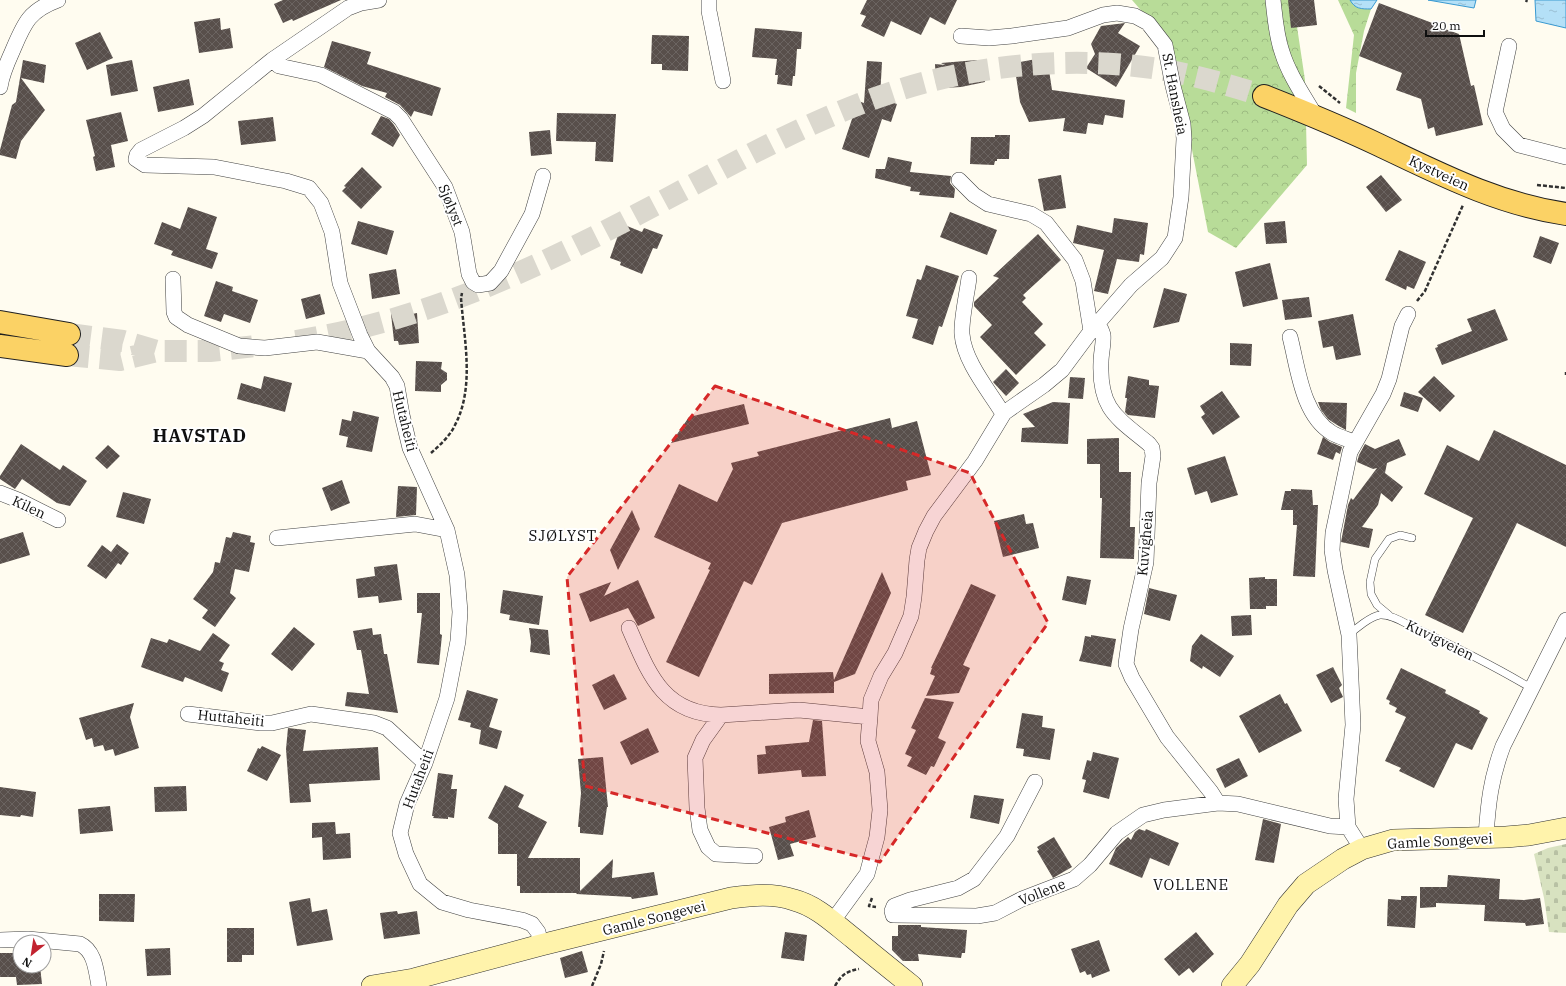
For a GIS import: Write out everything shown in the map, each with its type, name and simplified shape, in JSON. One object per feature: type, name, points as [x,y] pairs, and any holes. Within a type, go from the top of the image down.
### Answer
[{"type":"main road","name":"Kystveien","points":[[1264,96],[1316,117],[1471,188],[1519,204],[1566,214]]},
{"type":"main road","points":[[0,322],[68,344],[0,346]]},
{"type":"main road","name":"Gamle Songevei","points":[[1232,986],[1250,964],[1288,905],[1306,884],[1343,859],[1362,849],[1393,840],[1529,835],[1566,828]]},
{"type":"main road","name":"Gamle Songevei","points":[[372,986],[414,979],[541,945],[731,898],[756,894],[774,895],[795,900],[812,907],[912,986]]},
{"type":"street","points":[[0,87],[2,76],[23,26],[34,13],[47,4],[58,0]]},
{"type":"street","points":[[272,60],[348,8],[361,3],[379,0]]},
{"type":"street","points":[[709,0],[723,81]]},
{"type":"street","points":[[1273,0],[1275,24],[1282,53],[1289,70],[1316,117]]},
{"type":"street","name":"St. Hansheia","points":[[832,922],[866,874],[877,837],[880,810],[877,772],[868,741],[871,700],[881,676],[895,653],[911,616],[914,597],[916,560],[926,531],[934,516],[975,461],[1004,413],[1044,385],[1062,370],[1095,327],[1131,285],[1162,258],[1175,238],[1181,197],[1184,139],[1183,124],[1173,86],[1166,45],[1148,23],[1135,16],[1117,13],[1103,15],[1068,28],[989,38],[961,36]]},
{"type":"street","points":[[1509,46],[1495,112],[1503,129],[1519,145],[1566,157]]},
{"type":"street","name":"Hutaheiti","points":[[272,60],[203,116],[184,128],[141,150],[137,155],[136,160],[145,166],[214,167],[286,181],[309,188],[321,203],[328,218],[332,232],[340,283],[344,295],[360,335],[368,350],[392,377],[397,386],[410,448],[447,530],[456,575],[460,612],[458,641],[447,698],[425,763],[407,804],[400,833],[406,854],[420,884],[442,902],[469,910],[522,920],[532,924],[538,932],[541,945]]},
{"type":"street","name":"Sjølyst","points":[[272,60],[279,66],[321,75],[394,112],[401,120],[445,187],[462,232],[469,274],[473,282],[478,285]]},
{"type":"street","points":[[478,285],[490,283],[501,271],[532,214],[544,176]]},
{"type":"street","points":[[959,180],[974,195],[988,204],[1031,214],[1046,223],[1075,260],[1083,281],[1095,327]]},
{"type":"street","points":[[969,278],[962,332],[964,346],[969,358],[1000,409],[1004,413]]},
{"type":"street","points":[[173,279],[174,312],[176,317],[188,325],[239,346],[265,348],[317,342],[368,350]]},
{"type":"street","points":[[1362,849],[1348,827],[1346,799],[1354,725],[1349,635],[1335,570],[1332,550],[1333,533],[1342,494],[1347,462],[1354,442],[1383,394],[1389,379],[1402,326],[1408,314]]},
{"type":"street","name":"Kuvigheia","points":[[1095,327],[1103,335],[1100,378],[1105,400],[1122,421],[1149,444],[1152,448],[1153,456],[1149,483],[1146,562],[1131,629],[1126,664],[1132,678],[1167,737],[1218,803]]},
{"type":"street","points":[[1290,337],[1307,405],[1313,416],[1332,433],[1354,442]]},
{"type":"street","name":"Kilen","points":[[0,494],[18,500],[58,520]]},
{"type":"street","points":[[277,538],[415,524],[447,530]]},
{"type":"street","points":[[1486,837],[1488,802],[1497,763],[1503,746],[1566,620]]},
{"type":"street","points":[[629,628],[646,668],[664,694],[680,706],[709,715],[799,710],[870,717]]},
{"type":"street","name":"Huttaheiti","points":[[188,714],[272,723],[312,714],[374,723],[387,728],[425,763]]},
{"type":"street","points":[[721,715],[703,740],[695,758],[697,808],[700,830],[708,847],[716,854],[755,856]]},
{"type":"street","name":"Vollene","points":[[1035,782],[1007,836],[974,879],[958,888],[910,900],[894,906],[892,911],[893,915],[977,916],[995,912],[1022,899],[1074,879],[1090,865],[1116,833],[1143,815],[1164,810],[1218,803],[1238,804],[1330,826],[1348,827]]},
{"type":"street","points":[[0,940],[28,940],[80,944],[85,947],[94,961],[99,986]]},
{"type":"lane","points":[[1390,617],[1377,605],[1372,594],[1370,582],[1375,559],[1389,540],[1400,535],[1412,538]]},
{"type":"lane","name":"Kuvigveien","points":[[1349,635],[1358,627],[1379,615],[1390,617],[1442,640],[1532,688]]},
{"type":"path","points":[[1317,84],[1343,106]]},
{"type":"path","points":[[1534,185],[1566,188]]},
{"type":"path","points":[[1408,314],[1425,291],[1471,188]]},
{"type":"path","points":[[419,467],[447,437],[455,426],[465,400],[466,365],[460,298],[463,292],[478,285]]},
{"type":"path","points":[[592,986],[601,964],[606,945],[606,929]]},
{"type":"path","points":[[835,986],[841,976],[851,970],[861,969]]},
{"type":"highlighted area","points":[[715,386],[970,473],[1048,623],[880,862],[585,786],[567,577]]},
{"type":"green space","points":[[1132,0],[1293,0],[1305,80],[1307,165],[1236,248],[1208,232],[1186,119],[1153,24]]},
{"type":"green space","points":[[1338,0],[1350,0],[1359,8],[1371,9],[1364,31],[1356,73],[1356,113],[1346,108],[1354,35]]},
{"type":"green space","points":[[1566,844],[1566,933],[1549,932],[1544,898],[1534,854],[1548,848]]},
{"type":"water","points":[[1350,0],[1377,0],[1371,9],[1364,9],[1354,5]]},
{"type":"water","points":[[1428,0],[1476,0],[1474,8]]},
{"type":"water","points":[[1535,0],[1566,0],[1566,28],[1536,21]]},
{"type":"building","points":[[283,0],[341,0],[293,21],[292,19],[283,23],[274,4]]},
{"type":"building","points":[[867,0],[957,0],[945,25],[930,17],[921,35],[891,21],[884,37],[861,26],[866,16],[860,14]]},
{"type":"building","points":[[1288,0],[1314,0],[1317,25],[1291,28]]},
{"type":"building","points":[[1379,3],[1459,34],[1471,86],[1474,85],[1483,125],[1436,136],[1434,127],[1428,129],[1421,99],[1396,90],[1402,73],[1359,56]]},
{"type":"building","points":[[220,18],[221,30],[230,28],[233,48],[199,53],[194,22]]},
{"type":"building","points":[[1125,23],[1118,33],[1140,46],[1116,87],[1086,68],[1095,54],[1091,44],[1101,26]]},
{"type":"building","points":[[755,28],[802,32],[801,49],[797,49],[795,76],[793,76],[792,86],[777,84],[778,75],[775,75],[777,59],[752,57]]},
{"type":"building","points":[[100,32],[113,58],[87,70],[75,43]]},
{"type":"building","points":[[652,35],[689,36],[688,71],[662,70],[662,64],[651,64]]},
{"type":"building","points":[[332,41],[371,52],[367,64],[441,88],[432,116],[414,111],[411,117],[400,105],[385,97],[387,93],[362,86],[324,67]]},
{"type":"building","points":[[1047,57],[1052,90],[1125,100],[1123,118],[1105,115],[1103,125],[1088,123],[1086,134],[1063,131],[1065,118],[1029,122],[1020,102],[1014,63]]},
{"type":"building","points":[[23,60],[46,65],[44,83],[21,78],[45,110],[21,141],[16,159],[0,155],[0,150],[12,105],[16,102]]},
{"type":"building","points":[[132,60],[138,91],[111,96],[106,65]]},
{"type":"building","points":[[977,60],[978,67],[983,67],[985,82],[961,87],[943,88],[943,84],[936,84],[935,64],[945,65],[941,63]]},
{"type":"building","points":[[867,61],[882,62],[880,98],[897,104],[891,122],[882,119],[869,158],[842,149],[858,101],[864,103]]},
{"type":"building","points":[[189,79],[194,105],[158,112],[153,87]]},
{"type":"building","points":[[121,112],[128,141],[111,145],[115,167],[96,171],[93,157],[95,156],[86,120]]},
{"type":"building","points":[[557,113],[616,114],[613,162],[595,161],[596,142],[556,141]]},
{"type":"building","points":[[381,116],[389,119],[400,135],[393,147],[371,134]]},
{"type":"building","points":[[273,117],[276,141],[241,145],[238,121]]},
{"type":"building","points":[[550,130],[552,154],[531,156],[529,132]]},
{"type":"building","points":[[995,135],[1010,135],[1009,159],[997,159],[994,165],[970,164],[971,137],[995,137]]},
{"type":"building","points":[[888,157],[912,162],[910,172],[951,176],[950,183],[955,189],[954,198],[919,195],[920,192],[910,191],[911,187],[875,178],[876,169],[885,169]]},
{"type":"building","points":[[362,167],[382,187],[361,209],[342,191],[346,187],[344,186]]},
{"type":"building","points":[[1061,175],[1066,208],[1044,211],[1038,179]]},
{"type":"building","points":[[1381,175],[1402,200],[1386,212],[1366,187]]},
{"type":"building","points":[[188,207],[217,217],[206,249],[218,253],[212,269],[171,255],[173,251],[154,244],[162,222],[180,229]]},
{"type":"building","points":[[950,212],[997,230],[987,255],[940,237]]},
{"type":"building","points":[[1114,218],[1148,223],[1144,255],[1140,254],[1139,262],[1117,259],[1108,294],[1094,291],[1104,250],[1073,243],[1077,225],[1112,233]]},
{"type":"building","points":[[358,221],[394,231],[387,255],[351,244]]},
{"type":"building","points":[[1285,221],[1287,243],[1266,244],[1264,223]]},
{"type":"building","points":[[622,224],[642,232],[644,228],[663,235],[657,249],[653,248],[642,274],[620,265],[621,262],[610,258]]},
{"type":"building","points":[[1038,234],[1061,260],[1023,295],[1026,298],[1022,302],[1043,324],[1034,333],[1046,345],[1016,375],[980,337],[992,325],[974,306],[974,302],[999,278],[993,276]]},
{"type":"building","points":[[1540,236],[1559,243],[1551,264],[1533,257]]},
{"type":"building","points":[[1399,250],[1426,262],[1414,289],[1407,286],[1406,290],[1385,280]]},
{"type":"building","points":[[1270,263],[1278,299],[1243,307],[1235,272]]},
{"type":"building","points":[[926,265],[959,276],[942,327],[939,326],[933,345],[912,338],[918,319],[906,316],[917,279],[921,280]]},
{"type":"building","points":[[396,269],[400,294],[372,299],[369,274]]},
{"type":"building","points":[[216,281],[233,287],[232,291],[258,300],[250,323],[224,314],[221,322],[204,316]]},
{"type":"building","points":[[1164,288],[1187,294],[1179,322],[1153,328]]},
{"type":"building","points":[[320,294],[325,314],[306,319],[301,299]]},
{"type":"building","points":[[1309,297],[1312,317],[1285,320],[1282,300]]},
{"type":"building","points":[[1495,309],[1508,340],[1442,365],[1435,348],[1438,347],[1437,345],[1472,331],[1467,319]]},
{"type":"building","points":[[412,312],[412,314],[417,313],[419,343],[399,345],[398,341],[394,341],[391,314]]},
{"type":"building","points":[[1353,314],[1361,355],[1336,360],[1333,346],[1323,348],[1318,321]]},
{"type":"building","points":[[1230,343],[1252,344],[1251,366],[1230,365]]},
{"type":"building","points":[[416,361],[442,362],[441,369],[447,373],[447,380],[441,385],[441,392],[415,391]]},
{"type":"building","points":[[1006,369],[1019,383],[1006,396],[993,382]]},
{"type":"building","points":[[264,376],[292,383],[285,412],[237,399],[241,383],[261,389]]},
{"type":"building","points":[[1128,376],[1149,380],[1149,385],[1159,386],[1155,418],[1128,415],[1125,412]]},
{"type":"building","points":[[1434,376],[1455,396],[1440,412],[1418,392]]},
{"type":"building","points":[[1070,377],[1085,378],[1083,399],[1068,398]]},
{"type":"building","points":[[1222,391],[1240,417],[1213,435],[1201,417],[1205,414],[1200,406]]},
{"type":"building","points":[[1404,392],[1423,398],[1418,412],[1400,406]]},
{"type":"building","points":[[1053,402],[1070,403],[1068,444],[1021,442],[1022,428],[1035,427],[1023,414]]},
{"type":"building","points":[[1318,402],[1347,403],[1346,430],[1328,419],[1321,410]]},
{"type":"building","points":[[744,404],[749,424],[671,443],[689,417]]},
{"type":"building","points":[[353,411],[379,417],[372,452],[346,447],[348,437],[339,435],[342,419],[351,421]]},
{"type":"building","points":[[890,418],[892,428],[917,421],[931,475],[906,481],[908,490],[782,523],[752,585],[744,581],[699,677],[666,662],[710,570],[708,569],[711,563],[654,537],[679,484],[717,502],[733,469],[731,463],[759,456],[757,452]]},
{"type":"building","points":[[1494,430],[1566,465],[1566,547],[1517,523],[1463,633],[1425,615],[1473,518],[1424,494],[1447,445],[1479,461]]},
{"type":"building","points":[[1323,437],[1342,447],[1340,454],[1336,452],[1333,460],[1317,454]]},
{"type":"building","points":[[1119,438],[1119,472],[1131,472],[1130,527],[1135,527],[1134,559],[1100,558],[1102,498],[1100,498],[1100,464],[1087,464],[1087,439]]},
{"type":"building","points":[[1399,439],[1406,455],[1387,463],[1385,473],[1403,487],[1392,502],[1381,493],[1378,505],[1362,527],[1373,529],[1369,548],[1341,542],[1348,505],[1351,498],[1353,500],[1377,468],[1373,469],[1357,462],[1365,444],[1375,449]]},
{"type":"building","points":[[21,444],[60,470],[63,465],[87,481],[70,506],[57,503],[22,479],[15,489],[0,479],[0,476]]},
{"type":"building","points":[[108,445],[120,456],[107,469],[95,458]]},
{"type":"building","points":[[1225,456],[1238,495],[1211,503],[1207,491],[1195,495],[1187,468]]},
{"type":"building","points":[[342,480],[350,503],[331,511],[322,488]]},
{"type":"building","points":[[398,486],[417,487],[416,515],[396,517]]},
{"type":"building","points":[[1291,489],[1312,490],[1313,505],[1318,505],[1315,577],[1293,576],[1297,525],[1293,525],[1293,510],[1281,510],[1285,491],[1291,491]]},
{"type":"building","points":[[123,492],[151,499],[144,524],[116,517]]},
{"type":"building","points":[[632,510],[640,529],[618,570],[610,550]]},
{"type":"building","points":[[1024,514],[1026,524],[1033,523],[1039,548],[1003,557],[994,521]]},
{"type":"building","points":[[23,532],[30,555],[0,564],[0,539]]},
{"type":"building","points":[[233,532],[251,536],[250,542],[255,543],[249,572],[235,569],[230,593],[236,598],[215,627],[202,618],[208,610],[193,599],[213,572],[215,562],[220,563],[226,537],[231,538]]},
{"type":"building","points":[[117,544],[129,553],[121,565],[118,563],[106,579],[87,566],[102,545],[111,552]]},
{"type":"building","points":[[397,564],[402,600],[379,603],[378,596],[358,598],[356,579],[375,576],[374,567]]},
{"type":"building","points":[[882,572],[891,593],[855,674],[834,682],[834,693],[769,694],[769,674],[833,672],[834,680]]},
{"type":"building","points":[[1067,576],[1091,580],[1086,605],[1062,600]]},
{"type":"building","points":[[1265,577],[1265,579],[1277,579],[1277,606],[1266,606],[1266,609],[1250,609],[1249,578]]},
{"type":"building","points":[[638,580],[655,618],[638,626],[628,608],[590,622],[579,594],[611,582],[604,596]]},
{"type":"building","points":[[971,584],[996,595],[963,665],[970,668],[959,693],[926,696],[935,676],[930,674],[931,668]]},
{"type":"building","points":[[1149,588],[1177,595],[1170,621],[1144,614]]},
{"type":"building","points":[[503,590],[543,596],[539,625],[509,620],[510,615],[500,613]]},
{"type":"building","points":[[417,593],[440,593],[440,634],[442,635],[439,665],[417,663],[422,613],[417,613]]},
{"type":"building","points":[[1251,615],[1252,635],[1232,636],[1231,616]]},
{"type":"building","points":[[294,627],[315,644],[292,671],[271,654]]},
{"type":"building","points":[[372,628],[373,635],[381,634],[384,654],[387,654],[398,713],[345,706],[347,692],[369,694],[361,650],[357,650],[353,631]]},
{"type":"building","points":[[529,628],[548,630],[550,655],[530,652],[531,642]]},
{"type":"building","points":[[213,633],[230,645],[219,661],[224,663],[221,670],[229,673],[222,692],[185,677],[183,682],[141,667],[151,638],[167,643],[169,639],[200,651]]},
{"type":"building","points":[[1201,634],[1234,656],[1220,677],[1203,666],[1202,669],[1190,661],[1192,646]]},
{"type":"building","points":[[1091,635],[1116,639],[1111,667],[1079,661],[1085,636],[1091,637]]},
{"type":"building","points":[[1333,667],[1342,685],[1339,688],[1343,697],[1331,703],[1316,675]]},
{"type":"building","points":[[1401,668],[1446,690],[1445,693],[1480,711],[1479,713],[1488,718],[1472,750],[1456,743],[1434,788],[1399,771],[1401,768],[1385,761],[1406,717],[1395,712],[1397,708],[1389,704],[1390,701],[1386,699]]},
{"type":"building","points":[[614,674],[627,699],[604,710],[592,685]]},
{"type":"building","points":[[467,690],[498,699],[489,727],[502,731],[497,749],[479,744],[481,730],[470,727],[471,723],[458,720]]},
{"type":"building","points":[[1280,694],[1285,704],[1287,703],[1302,731],[1259,753],[1239,716]]},
{"type":"building","points":[[925,698],[954,702],[938,738],[946,742],[934,767],[931,766],[926,775],[907,766],[912,757],[905,754],[916,730],[911,728]]},
{"type":"building","points":[[134,703],[130,717],[139,748],[115,756],[113,749],[105,751],[103,745],[94,747],[92,738],[86,740],[79,718]]},
{"type":"building","points":[[1022,713],[1043,716],[1042,727],[1055,729],[1050,760],[1023,756],[1024,749],[1016,748]]},
{"type":"building","points":[[813,720],[822,721],[826,776],[802,777],[801,770],[758,774],[757,755],[766,754],[765,746],[809,742]]},
{"type":"building","points":[[288,728],[306,730],[303,751],[378,747],[380,780],[309,784],[311,802],[290,803],[286,749]]},
{"type":"building","points":[[648,728],[659,752],[631,765],[620,742]]},
{"type":"building","points":[[262,746],[281,755],[267,781],[247,771],[258,748],[260,749]]},
{"type":"building","points":[[1093,752],[1119,758],[1109,799],[1083,792],[1086,780],[1082,779],[1087,760],[1091,761]]},
{"type":"building","points":[[603,757],[608,807],[603,835],[580,833],[580,827],[578,827],[581,793],[578,759]]},
{"type":"building","points":[[1239,758],[1248,776],[1225,788],[1216,769]]},
{"type":"building","points":[[438,773],[453,775],[451,789],[457,789],[454,818],[433,818],[434,816],[432,816]]},
{"type":"building","points":[[505,785],[524,795],[518,807],[547,822],[528,858],[580,858],[580,891],[613,859],[612,878],[654,872],[658,895],[632,899],[631,897],[576,894],[577,893],[520,893],[520,886],[517,886],[517,854],[498,854],[498,824],[488,818]]},
{"type":"building","points":[[186,786],[187,811],[155,812],[154,787]]},
{"type":"building","points":[[0,787],[36,792],[33,817],[21,815],[20,817],[0,815]]},
{"type":"building","points":[[974,795],[1004,799],[999,824],[970,818]]},
{"type":"building","points":[[110,806],[113,831],[80,834],[78,809]]},
{"type":"building","points":[[809,810],[816,837],[790,844],[794,856],[778,860],[769,827],[786,822],[785,817]]},
{"type":"building","points":[[1263,819],[1281,824],[1274,863],[1255,860]]},
{"type":"building","points":[[335,822],[336,834],[350,833],[351,858],[323,860],[322,837],[312,838],[312,823]]},
{"type":"building","points":[[1139,829],[1145,831],[1146,829],[1179,843],[1169,866],[1150,858],[1142,878],[1109,864],[1116,848],[1128,837],[1131,840],[1135,832]]},
{"type":"building","points":[[1054,837],[1072,867],[1053,878],[1037,851],[1039,850],[1037,847]]},
{"type":"building","points":[[1448,875],[1500,879],[1499,899],[1524,900],[1540,898],[1544,924],[1526,926],[1525,923],[1484,921],[1485,905],[1436,903],[1436,907],[1420,908],[1420,887],[1447,887]]},
{"type":"building","points":[[99,894],[135,894],[134,922],[99,921]]},
{"type":"building","points":[[1401,896],[1417,896],[1415,928],[1387,926],[1388,899],[1401,900]]},
{"type":"building","points":[[310,898],[312,912],[327,909],[333,940],[297,946],[289,902]]},
{"type":"building","points":[[397,911],[398,914],[417,911],[420,934],[384,939],[380,913]]},
{"type":"building","points":[[898,925],[921,925],[921,927],[967,930],[965,953],[962,953],[961,958],[918,954],[919,961],[903,961],[892,950],[892,936],[898,936]]},
{"type":"building","points":[[227,928],[254,928],[254,955],[242,955],[242,962],[227,962]]},
{"type":"building","points":[[785,932],[807,935],[804,961],[781,958]]},
{"type":"building","points":[[1196,932],[1214,954],[1193,973],[1189,968],[1179,976],[1164,959]]},
{"type":"building","points":[[1099,940],[1110,971],[1092,978],[1091,974],[1087,975],[1085,971],[1080,973],[1071,949]]},
{"type":"building","points":[[170,948],[171,975],[147,976],[145,949]]},
{"type":"building","points":[[582,951],[588,972],[565,978],[560,958]]},
{"type":"building","points":[[0,953],[12,953],[12,974],[41,974],[42,984],[17,985],[16,977],[0,977]]},
{"type":"tunnel","points":[[296,341],[342,332],[430,308],[514,275],[597,236],[786,136],[863,103],[903,89],[943,78],[996,68],[1024,65],[1051,63],[1106,64],[1172,71],[1264,96]]},
{"type":"tunnel","points":[[69,334],[123,341],[157,351]]},
{"type":"tunnel","points":[[67,355],[120,360],[157,351],[210,351],[256,346]]},
{"type":"district","name":"HAVSTAD","points":[[200,436]]},
{"type":"district","name":"SJØLYST","points":[[563,536]]},
{"type":"district","name":"VOLLENE","points":[[1191,885]]}]
